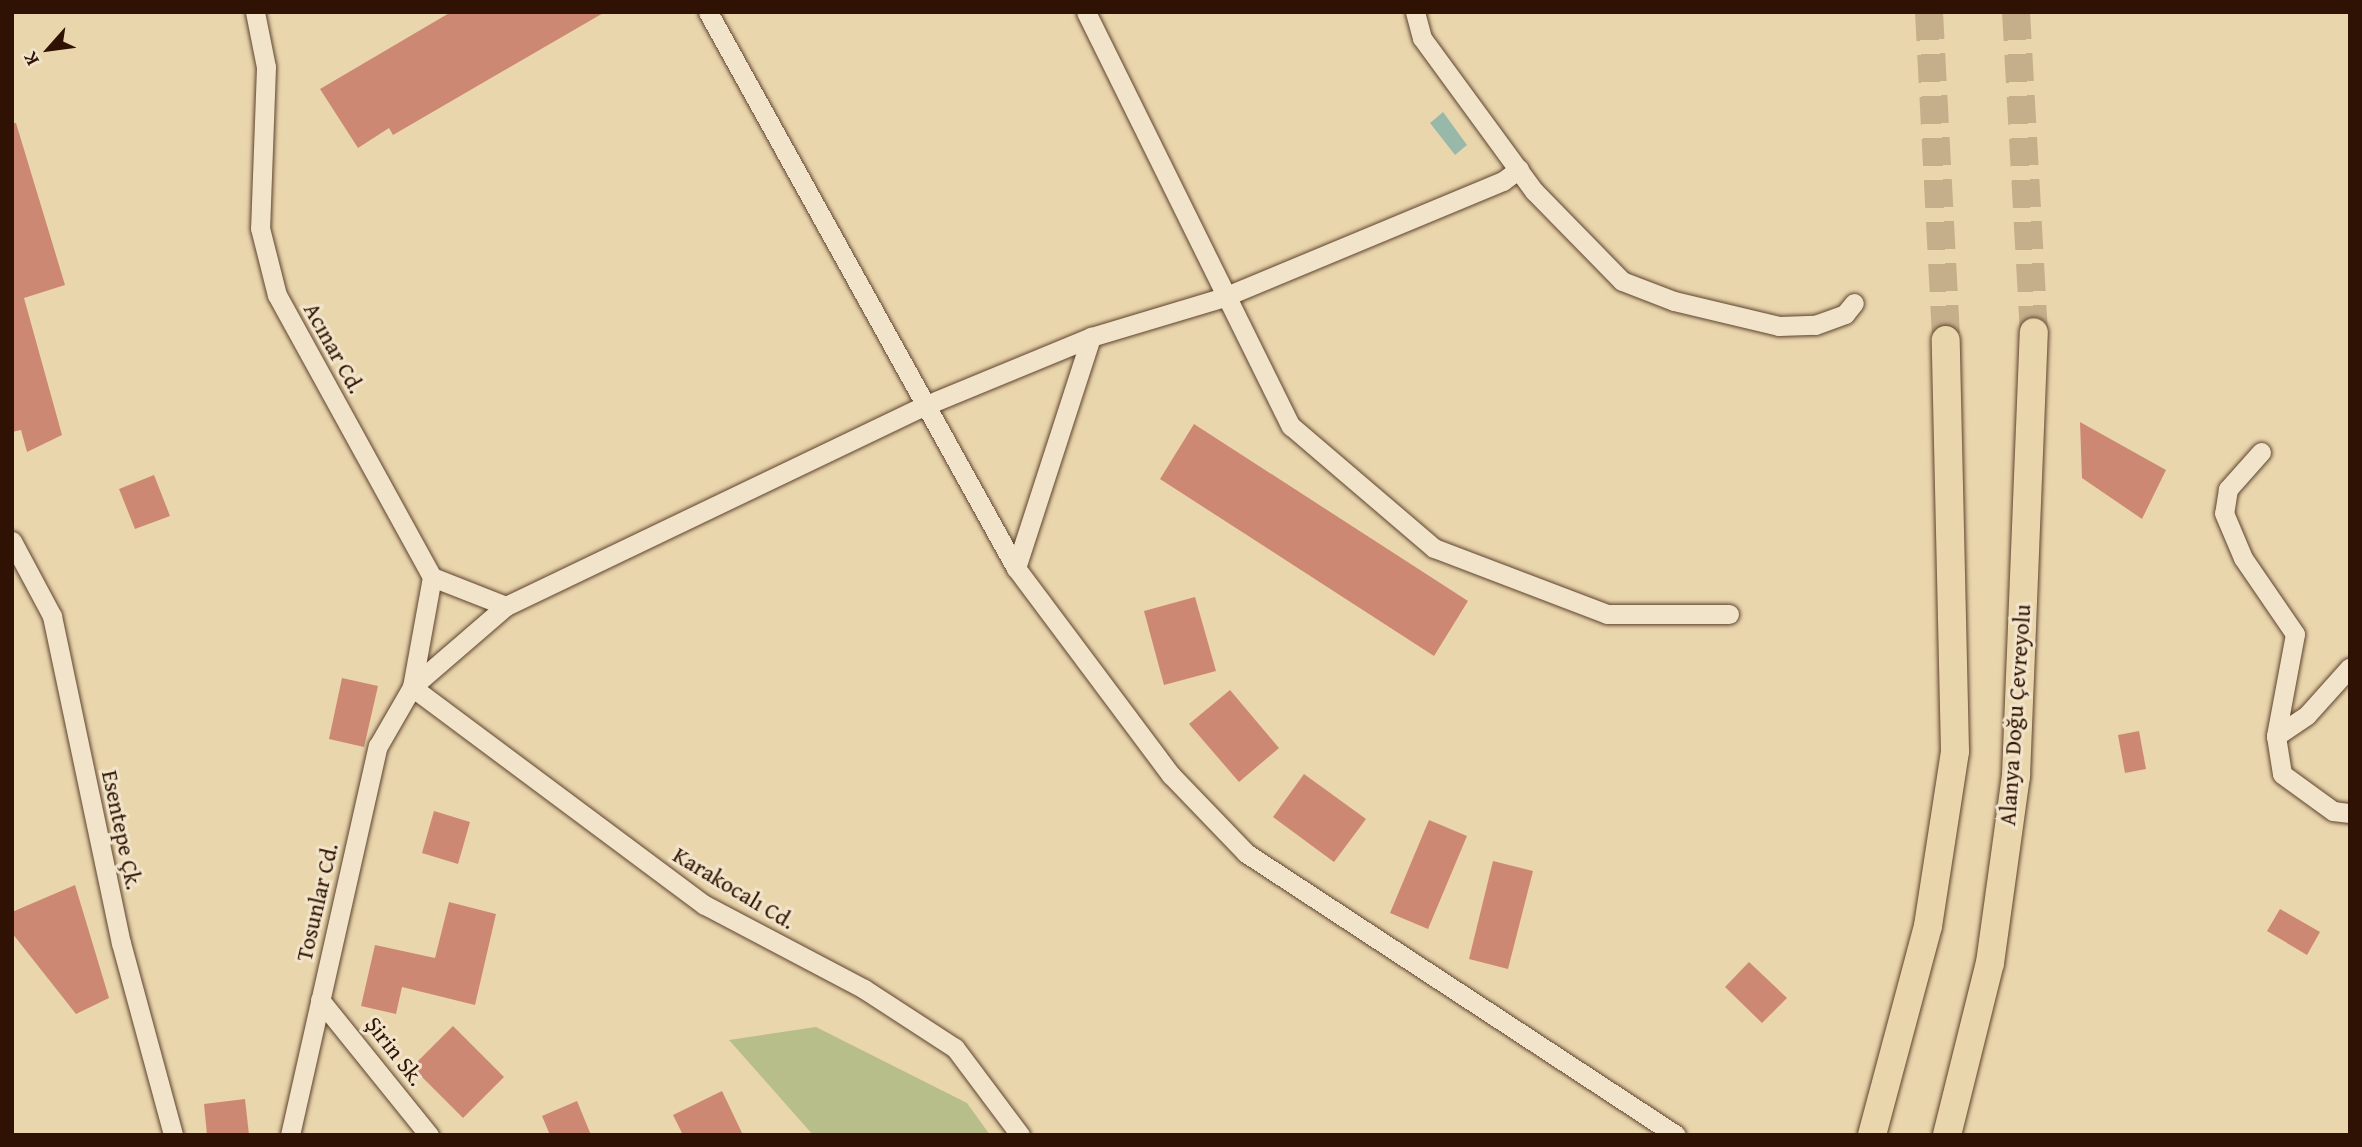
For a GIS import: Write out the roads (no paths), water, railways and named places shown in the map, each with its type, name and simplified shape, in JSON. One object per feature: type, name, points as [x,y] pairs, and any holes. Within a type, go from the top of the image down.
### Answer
[{"type":"highway","name":"Alanya Doğu Çevreyolu","points":[[1947,1135],[1990,963],[2016,776],[2034,332]]},
{"type":"highway","points":[[1872,1135],[1928,926],[1955,751],[1947,340]]},
{"type":"street","name":"Acınar Cd.","points":[[255,12],[266,67],[260,228],[277,295],[432,577]]},
{"type":"street","points":[[708,12],[1016,568],[1171,775],[1246,853],[1676,1135]]},
{"type":"street","points":[[1086,12],[1224,298],[1291,426],[1434,548],[1607,614],[1729,614]]},
{"type":"street","points":[[1415,12],[1422,38],[1519,169],[1622,281],[1674,300],[1779,326],[1815,325],[1844,314],[1854,303]]},
{"type":"street","points":[[412,687],[506,606],[924,406],[1091,337],[1224,298],[1503,181],[1519,169]]},
{"type":"street","points":[[1016,568],[1091,337]]},
{"type":"street","points":[[2261,452],[2228,489],[2224,513],[2243,558],[2295,634],[2276,737],[2289,785],[2333,811],[2350,813]]},
{"type":"street","name":"Esentepe Çk.","points":[[12,541],[52,616],[121,943],[173,1135]]},
{"type":"street","points":[[412,687],[432,577],[506,606]]},
{"type":"street","points":[[2276,737],[2306,715],[2350,667]]},
{"type":"street","name":"Tosunlar Cd.","points":[[290,1135],[378,746],[412,687]]},
{"type":"street","name":"Karakocalı Cd.","points":[[412,687],[705,905],[864,989],[955,1048],[1020,1135]]},
{"type":"street","name":"Şirin Sk.","points":[[320,1000],[429,1135]]},
{"type":"tunnel","points":[[1929,12],[1946,340]]},
{"type":"tunnel","points":[[2016,12],[2034,332]]}]
